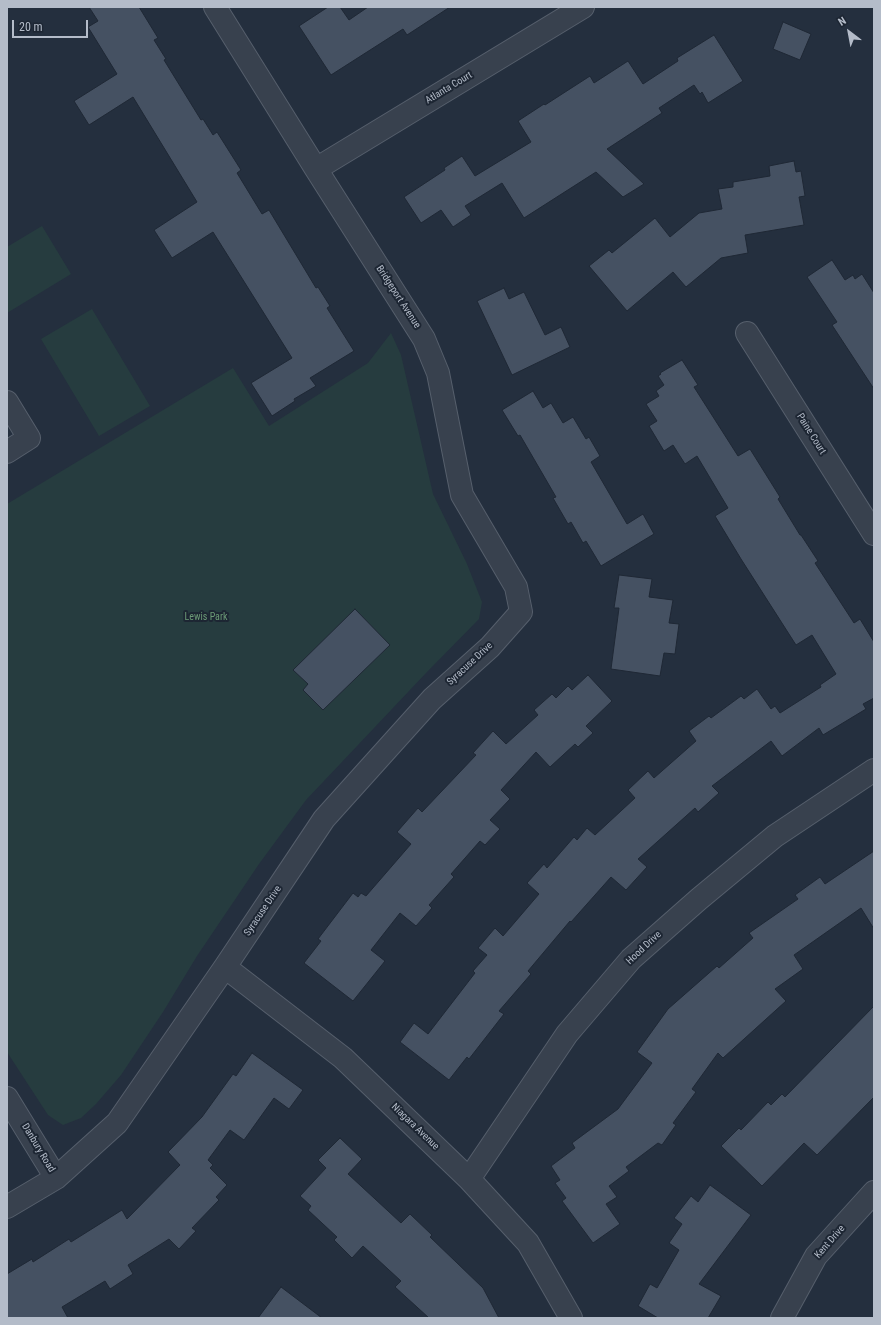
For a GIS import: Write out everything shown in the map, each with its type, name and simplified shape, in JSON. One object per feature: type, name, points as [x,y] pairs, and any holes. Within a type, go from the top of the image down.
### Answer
[{"type":"street","name":"Bridgeport Avenue","points":[[215,7],[316,170],[424,339],[438,373],[462,495],[516,587],[521,612]]},
{"type":"street","name":"Atlanta Court","points":[[316,170],[583,7]]},
{"type":"street","name":"Paine Court","points":[[747,333],[874,534]]},
{"type":"street","points":[[7,402],[29,438],[7,452]]},
{"type":"street","name":"Syracuse Drive","points":[[7,1207],[56,1178],[117,1123],[324,820],[432,699],[490,647],[521,612]]},
{"type":"street","name":"Hood Drive","points":[[469,1179],[567,1034],[631,959],[699,898],[775,836],[874,770]]},
{"type":"street","name":"Niagara Avenue","points":[[225,967],[343,1058],[469,1179],[528,1243],[571,1318]]},
{"type":"street","name":"Danbury Road","points":[[7,1098],[56,1178]]},
{"type":"street","name":"Kent Drive","points":[[782,1318],[816,1256],[874,1192]]},
{"type":"green space","points":[[42,226],[71,274],[7,313],[7,247]]},
{"type":"green space","points":[[92,309],[150,406],[99,436],[41,339]]},
{"type":"green space","name":"Lewis Park","points":[[391,333],[401,355],[433,494],[467,564],[482,602],[479,619],[306,800],[259,864],[197,956],[163,1012],[121,1075],[96,1104],[81,1118],[63,1125],[48,1115],[7,1052],[7,504],[233,368],[269,426],[368,363]]},
{"type":"building","points":[[89,7],[139,7],[158,38],[154,40],[166,59],[164,60],[201,120],[203,119],[213,135],[217,132],[241,170],[237,173],[262,214],[269,210],[316,288],[318,287],[330,306],[327,308],[354,351],[310,378],[316,386],[294,399],[295,401],[272,416],[251,383],[292,358],[213,232],[172,258],[154,230],[197,202],[133,97],[89,125],[74,101],[117,74],[88,27],[98,21]]},
{"type":"building","points":[[328,7],[340,7],[349,20],[368,7],[450,7],[407,35],[403,29],[331,75],[299,26]]},
{"type":"building","points":[[783,22],[811,34],[800,60],[773,49]]},
{"type":"building","points":[[714,35],[743,81],[708,103],[702,92],[700,94],[694,85],[659,108],[662,113],[607,149],[644,184],[623,197],[596,172],[524,218],[502,183],[465,206],[471,215],[453,227],[441,210],[421,223],[404,197],[445,170],[444,168],[462,156],[475,176],[531,142],[518,121],[590,76],[594,83],[628,61],[643,84],[678,61],[677,58]]},
{"type":"building","points":[[794,161],[796,172],[801,171],[805,196],[799,197],[804,225],[745,235],[748,253],[721,258],[686,287],[673,272],[627,311],[589,266],[609,250],[612,253],[655,218],[670,237],[699,213],[722,209],[718,189],[733,187],[733,182],[770,176],[769,166]]},
{"type":"building","points":[[832,260],[845,280],[853,275],[855,279],[862,274],[874,293],[874,389],[832,325],[837,322],[807,277]]},
{"type":"building","points":[[504,288],[509,299],[524,292],[545,335],[561,327],[570,347],[512,375],[477,301]]},
{"type":"building","points":[[682,360],[698,385],[694,387],[738,456],[750,449],[780,497],[778,499],[818,561],[815,563],[854,623],[860,619],[874,642],[874,698],[863,704],[866,709],[823,735],[819,728],[782,756],[771,741],[712,786],[719,793],[698,812],[695,808],[638,859],[647,867],[626,890],[611,877],[571,922],[570,921],[528,971],[531,974],[499,1011],[504,1014],[469,1059],[467,1057],[449,1080],[400,1042],[414,1023],[428,1034],[475,973],[473,971],[487,955],[478,948],[495,928],[503,936],[539,894],[527,883],[544,864],[547,868],[574,837],[577,840],[587,828],[595,835],[635,798],[628,790],[648,771],[654,778],[696,741],[689,731],[709,716],[711,718],[741,696],[744,699],[757,689],[771,709],[775,706],[780,713],[821,687],[820,685],[836,674],[812,635],[796,645],[741,559],[715,516],[728,508],[697,456],[685,464],[673,445],[664,451],[649,426],[657,421],[646,404],[659,396],[656,391],[664,385],[658,376],[661,374],[660,373]]},
{"type":"building","points":[[533,391],[543,408],[551,403],[563,423],[573,417],[586,439],[589,437],[600,456],[591,462],[627,524],[643,514],[654,534],[601,566],[586,541],[583,543],[571,522],[568,524],[553,498],[556,497],[520,435],[518,436],[502,410]]},
{"type":"building","points":[[619,575],[652,579],[649,597],[673,600],[669,623],[679,624],[675,654],[664,653],[660,676],[611,669],[619,608],[614,608]]},
{"type":"building","points":[[355,609],[390,645],[323,710],[303,690],[308,684],[293,670]]},
{"type":"building","points":[[588,675],[612,701],[586,726],[593,733],[578,747],[575,744],[550,767],[536,752],[501,790],[510,799],[490,820],[500,829],[485,845],[480,841],[451,874],[454,877],[429,905],[432,908],[416,926],[400,913],[371,950],[385,961],[353,1001],[304,963],[321,941],[318,939],[353,893],[358,897],[361,893],[366,896],[411,844],[397,832],[418,808],[422,812],[476,755],[473,753],[493,731],[506,744],[538,715],[534,710],[552,694],[556,698],[568,686],[572,690]]},
{"type":"building","points":[[874,851],[874,929],[861,908],[794,955],[803,969],[775,989],[786,1001],[723,1058],[718,1053],[692,1089],[696,1092],[673,1123],[676,1125],[662,1145],[658,1143],[626,1167],[629,1171],[609,1186],[617,1197],[606,1204],[620,1224],[593,1243],[562,1201],[566,1198],[555,1183],[560,1180],[551,1166],[575,1148],[572,1143],[618,1109],[652,1063],[637,1052],[668,1009],[717,966],[719,968],[753,938],[749,933],[798,899],[795,895],[820,877],[825,884]]},
{"type":"building","points":[[874,1006],[874,1097],[817,1155],[804,1143],[762,1186],[721,1146],[739,1128],[741,1130],[768,1102],[771,1105],[782,1094],[785,1097]]},
{"type":"building","points":[[252,1053],[303,1090],[289,1109],[274,1098],[244,1140],[230,1130],[208,1160],[213,1165],[210,1168],[227,1185],[216,1197],[219,1200],[192,1228],[196,1231],[179,1249],[169,1239],[128,1265],[133,1274],[110,1289],[105,1281],[62,1307],[68,1318],[7,1318],[7,1274],[32,1259],[33,1262],[69,1239],[71,1242],[122,1210],[127,1219],[180,1165],[168,1152],[202,1117],[233,1074],[236,1076]]},
{"type":"building","points":[[340,1138],[362,1159],[348,1174],[401,1223],[410,1214],[432,1235],[430,1237],[483,1288],[499,1318],[429,1318],[395,1287],[401,1281],[363,1246],[352,1258],[334,1240],[337,1237],[308,1210],[311,1206],[300,1196],[326,1168],[318,1160]]},
{"type":"building","points":[[710,1185],[751,1215],[699,1284],[721,1296],[708,1318],[658,1318],[638,1306],[650,1284],[657,1288],[679,1250],[669,1243],[682,1224],[674,1218],[691,1196],[698,1202]]},
{"type":"building","points":[[281,1287],[322,1318],[258,1318]]}]
